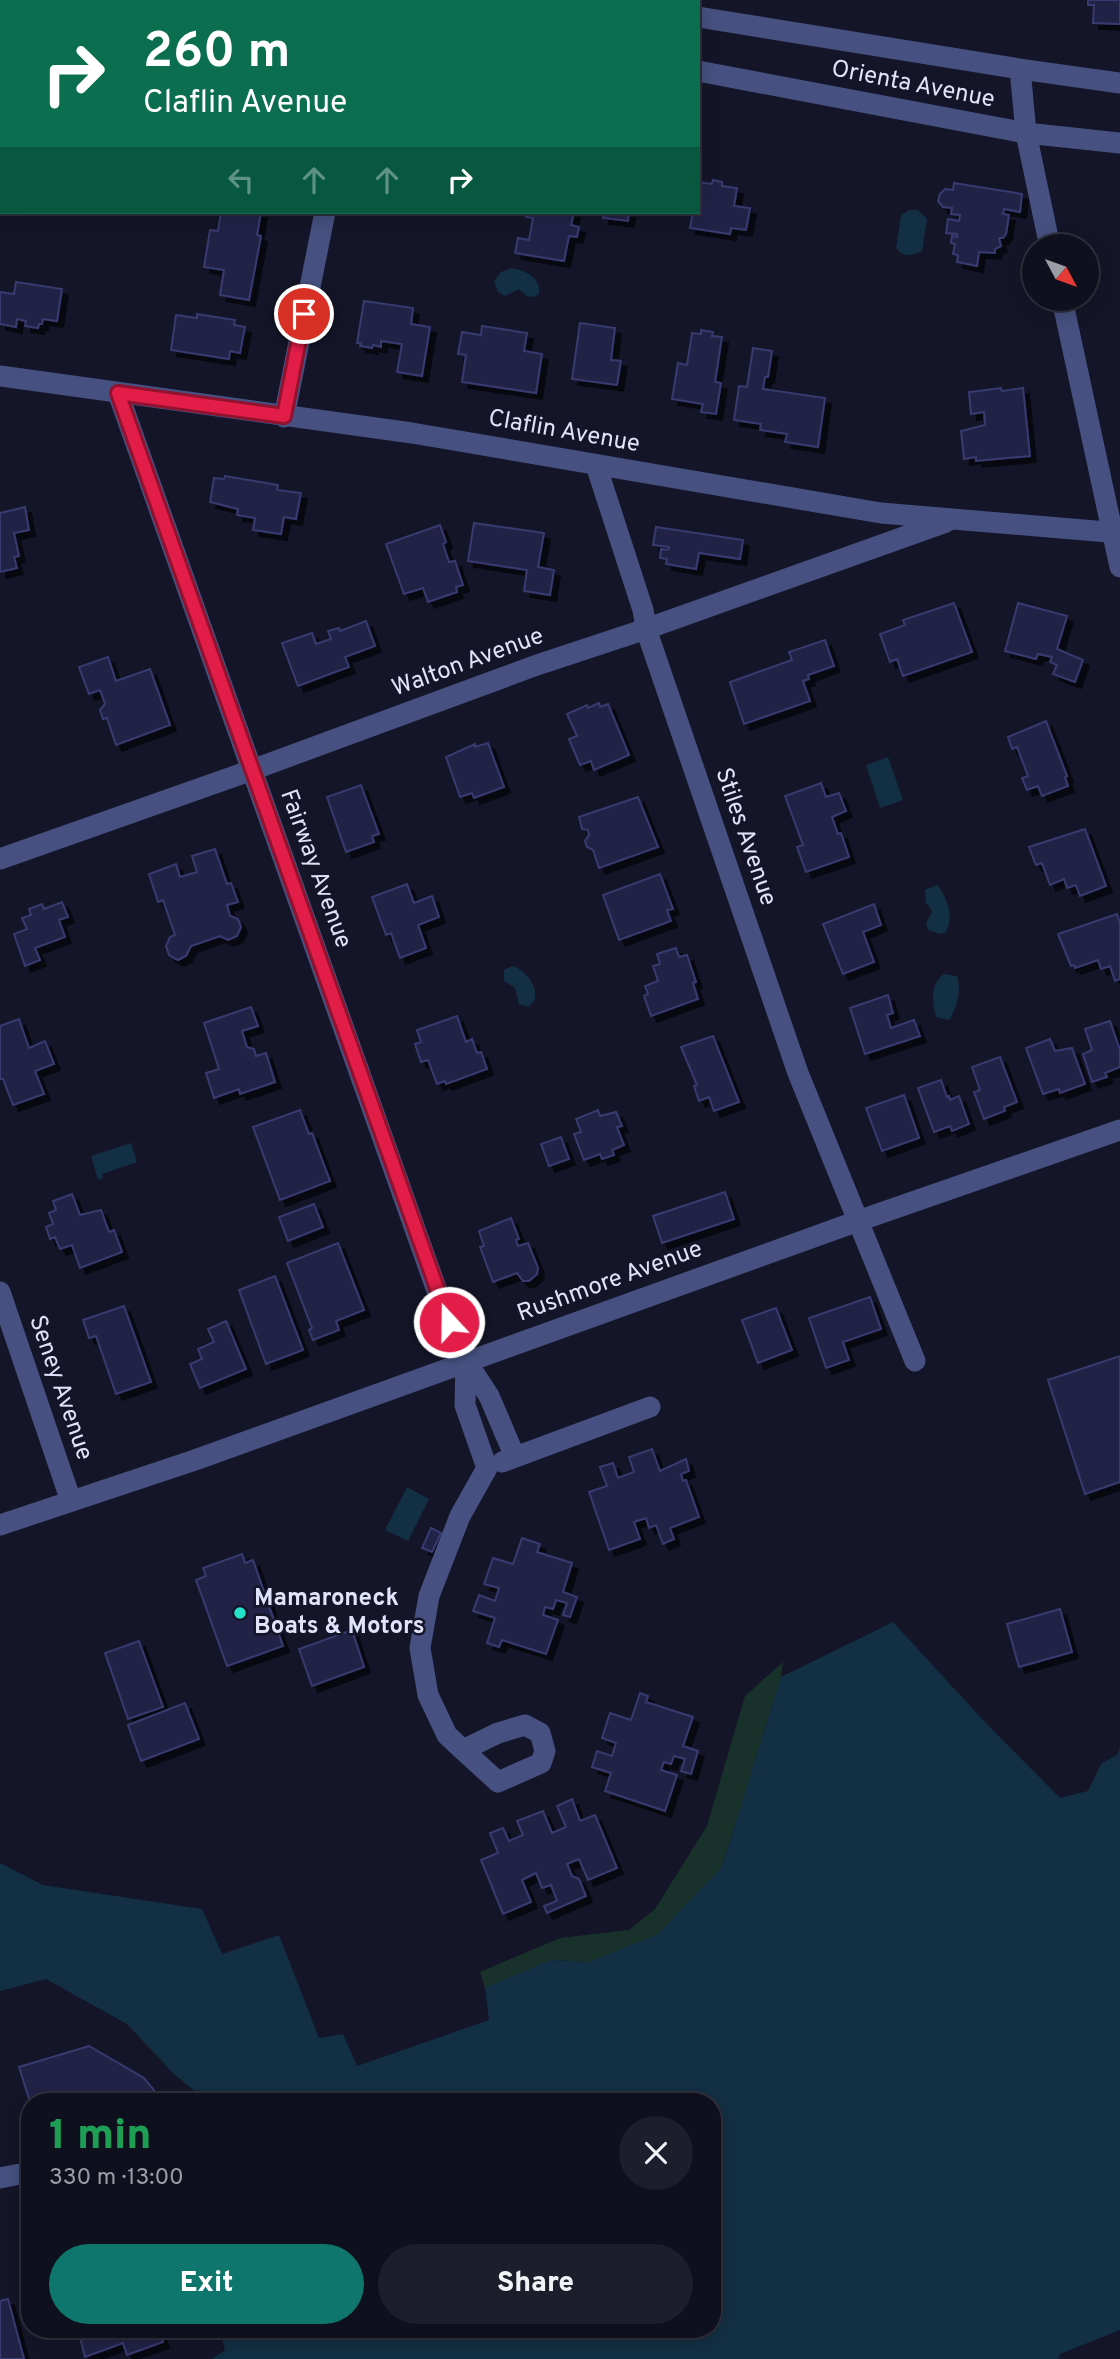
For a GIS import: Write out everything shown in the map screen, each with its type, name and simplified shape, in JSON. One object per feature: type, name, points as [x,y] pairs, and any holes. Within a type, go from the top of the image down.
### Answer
[{"type":"street","name":"Orienta Avenue","points":[[700,17],[1120,83]]},
{"type":"street","points":[[1020,69],[1026,133],[1047,234]]},
{"type":"street","name":"Orienta Avenue","points":[[700,71],[1026,133],[1120,143]]},
{"type":"street","points":[[284,416],[325,214]]},
{"type":"street","points":[[1065,312],[1116,532],[1120,567]]},
{"type":"street","name":"Claflin Avenue","points":[[0,376],[412,433],[881,513],[1116,532]]},
{"type":"street","name":"Fairway Avenue","points":[[118,393],[436,1289],[466,1361]]},
{"type":"street","name":"Stiles Avenue","points":[[596,465],[643,610],[646,629],[797,1073],[915,1361]]},
{"type":"street","name":"Walton Avenue","points":[[0,859],[537,665],[955,519]]},
{"type":"street","name":"Rushmore Avenue","points":[[0,1525],[195,1460],[858,1221],[1120,1130]]},
{"type":"street","name":"Seney Avenue","points":[[0,1292],[71,1501]]},
{"type":"street","points":[[466,1361],[489,1396],[515,1457]]},
{"type":"street","points":[[466,1361],[466,1405],[487,1468]]},
{"type":"street","points":[[463,1750],[447,1735],[428,1695],[420,1648],[429,1596],[460,1516],[487,1468],[650,1407]]},
{"type":"street","points":[[0,2178],[21,2174]]},
{"type":"green space","points":[[783,1662],[781,1677],[722,1867],[658,1935],[589,1962],[551,1960],[485,1988],[480,1972],[560,1938],[629,1930],[655,1909],[707,1826],[745,1696]]},
{"type":"water","points":[[909,210],[918,210],[927,219],[922,251],[908,255],[896,248],[901,215]]},
{"type":"water","points":[[511,268],[535,279],[539,294],[534,297],[527,296],[519,289],[505,296],[498,292],[494,281],[501,272]]},
{"type":"water","points":[[888,757],[903,800],[880,808],[866,765]]},
{"type":"water","points":[[937,885],[947,902],[950,914],[946,932],[941,934],[928,930],[926,924],[932,911],[926,903],[925,890]]},
{"type":"water","points":[[512,966],[528,977],[535,990],[533,1002],[528,1007],[519,1004],[515,988],[504,981],[504,970]]},
{"type":"water","points":[[943,974],[957,976],[959,987],[958,999],[949,1020],[936,1017],[934,1006],[934,989]]},
{"type":"water","points":[[131,1143],[137,1162],[102,1174],[103,1178],[98,1180],[91,1156]]},
{"type":"water","points":[[407,1487],[429,1499],[408,1541],[385,1530]]},
{"type":"water","points":[[893,1622],[983,1720],[1060,1798],[1088,1791],[1101,1764],[1118,1754],[1120,1746],[1120,2330],[1060,2354],[1058,2359],[212,2359],[225,2350],[222,2338],[721,2338],[721,2093],[196,2093],[174,2074],[127,2024],[46,1979],[0,1991],[0,1863],[43,1885],[202,1909],[222,1954],[279,1935],[319,2038],[343,2034],[357,2066],[489,2020],[485,1988],[551,1960],[589,1962],[658,1934],[722,1867],[781,1677]]},
{"type":"building","points":[[1088,0],[1120,0],[1120,24],[1093,23],[1094,5],[1088,5]]},
{"type":"building","points":[[713,180],[722,182],[722,186],[737,188],[734,206],[750,208],[746,230],[731,228],[730,234],[690,228],[693,214],[700,214],[700,182],[712,184]]},
{"type":"building","points":[[954,183],[1022,194],[1020,212],[1004,209],[1003,214],[1009,215],[1006,234],[999,238],[1001,246],[995,249],[995,253],[979,252],[977,266],[957,262],[958,255],[953,254],[955,244],[951,243],[952,236],[957,237],[957,234],[946,233],[948,219],[959,221],[960,215],[951,214],[952,208],[943,207],[938,201],[945,189],[953,190]]},
{"type":"building","points":[[221,214],[261,214],[257,235],[261,236],[249,300],[220,295],[224,270],[204,267],[210,230],[218,231]]},
{"type":"building","points":[[527,214],[574,214],[571,225],[579,227],[577,237],[569,236],[564,261],[515,253],[518,238],[529,240],[533,218],[526,217]]},
{"type":"building","points":[[604,214],[629,214],[628,221],[603,218]]},
{"type":"building","points":[[16,282],[62,289],[57,321],[43,319],[38,328],[25,326],[26,321],[17,319],[16,327],[0,324],[0,292],[14,294]]},
{"type":"building","points":[[364,301],[413,308],[411,324],[430,327],[422,376],[397,372],[402,344],[381,341],[381,347],[373,345],[372,348],[357,343]]},
{"type":"building","points":[[197,314],[235,320],[234,325],[245,327],[240,353],[230,351],[229,359],[171,350],[176,315],[197,318]]},
{"type":"building","points":[[580,323],[615,328],[611,360],[621,361],[617,385],[572,379]]},
{"type":"building","points":[[482,326],[527,333],[524,351],[542,354],[536,393],[462,382],[466,355],[458,354],[462,332],[481,335]]},
{"type":"building","points":[[701,330],[713,332],[712,336],[722,337],[715,382],[721,383],[716,414],[701,412],[703,404],[672,399],[678,363],[687,365],[692,333],[701,334]]},
{"type":"building","points":[[753,348],[772,351],[763,389],[825,398],[818,447],[785,442],[787,434],[760,430],[761,424],[734,420],[739,386],[747,387]]},
{"type":"building","points":[[1001,388],[1002,391],[1023,388],[1030,456],[976,461],[976,457],[964,459],[961,431],[985,425],[984,412],[971,414],[969,392]]},
{"type":"building","points":[[225,476],[278,485],[277,490],[301,493],[296,519],[284,517],[281,534],[253,530],[255,518],[237,515],[238,509],[210,502],[214,478],[224,479]]},
{"type":"building","points":[[25,507],[29,530],[14,533],[19,556],[14,557],[17,568],[0,572],[0,513]]},
{"type":"building","points":[[474,523],[544,533],[538,567],[554,570],[550,595],[524,591],[527,570],[468,561]]},
{"type":"building","points":[[440,525],[449,562],[455,561],[463,585],[456,587],[457,592],[428,602],[423,588],[404,594],[386,544]]},
{"type":"building","points":[[656,527],[743,540],[740,559],[699,553],[696,569],[666,564],[667,559],[660,558],[661,549],[668,550],[669,547],[653,545]]},
{"type":"building","points":[[954,603],[972,652],[903,676],[897,659],[890,662],[880,634],[905,625],[903,620]]},
{"type":"building","points":[[1018,603],[1067,616],[1057,649],[1083,660],[1075,682],[1053,674],[1057,665],[1050,662],[1052,657],[1038,654],[1036,659],[1005,651]]},
{"type":"building","points":[[366,621],[375,646],[345,657],[349,667],[298,686],[282,643],[312,633],[316,644],[331,639],[328,631],[339,628],[340,631]]},
{"type":"building","points":[[825,640],[834,666],[808,675],[809,679],[803,681],[810,701],[744,724],[730,682],[792,660],[789,652]]},
{"type":"building","points":[[108,657],[116,681],[150,669],[170,725],[116,745],[107,718],[103,719],[100,710],[105,704],[100,690],[89,694],[79,667]]},
{"type":"building","points":[[599,703],[600,707],[608,704],[629,755],[594,770],[591,761],[580,765],[569,739],[577,736],[567,714]]},
{"type":"building","points":[[1046,721],[1067,776],[1068,786],[1042,796],[1038,786],[1027,790],[1022,778],[1028,776],[1017,747],[1012,749],[1008,737]]},
{"type":"building","points":[[488,743],[504,787],[474,798],[472,793],[460,797],[446,757],[475,744],[475,747]]},
{"type":"building","points":[[821,783],[826,797],[839,793],[846,811],[832,817],[849,857],[806,872],[797,847],[803,845],[785,796]]},
{"type":"building","points":[[361,785],[379,834],[372,836],[374,842],[346,852],[327,797]]},
{"type":"building","points":[[638,797],[658,847],[599,868],[593,850],[587,847],[585,841],[589,835],[588,830],[582,829],[579,817]]},
{"type":"building","points":[[1085,829],[1106,886],[1080,896],[1076,885],[1067,888],[1064,879],[1050,885],[1042,863],[1036,865],[1029,847]]},
{"type":"building","points":[[215,849],[227,884],[231,883],[238,902],[227,905],[230,916],[238,919],[241,927],[237,936],[228,940],[220,936],[191,946],[186,956],[178,960],[169,955],[166,946],[170,937],[175,935],[163,900],[158,902],[149,874],[176,864],[180,877],[197,872],[192,856]]},
{"type":"building","points":[[660,874],[673,909],[667,910],[671,921],[619,940],[603,895]]},
{"type":"building","points":[[407,884],[414,903],[432,896],[439,917],[418,925],[426,948],[400,958],[391,933],[386,935],[372,897]]},
{"type":"building","points":[[62,902],[68,917],[59,920],[65,937],[35,948],[40,960],[25,966],[14,934],[27,929],[22,918],[31,915],[29,909],[42,904],[44,909]]},
{"type":"building","points":[[874,904],[881,925],[863,932],[874,962],[843,974],[823,924]]},
{"type":"building","points":[[1117,914],[1120,923],[1120,979],[1115,981],[1110,966],[1101,969],[1098,960],[1075,968],[1074,965],[1071,966],[1058,934]]},
{"type":"building","points":[[676,948],[679,957],[687,955],[696,982],[693,983],[698,999],[651,1016],[644,996],[648,994],[645,986],[658,981],[653,966],[660,964],[657,954]]},
{"type":"building","points":[[888,995],[893,1013],[887,1015],[891,1028],[914,1020],[920,1036],[865,1054],[850,1008]]},
{"type":"building","points":[[251,1007],[258,1026],[242,1031],[247,1047],[254,1049],[256,1056],[266,1053],[275,1082],[240,1094],[239,1089],[214,1098],[206,1073],[219,1069],[204,1023]]},
{"type":"building","points":[[457,1016],[466,1042],[472,1039],[477,1053],[481,1052],[487,1069],[446,1084],[445,1081],[437,1084],[428,1060],[421,1062],[415,1044],[421,1042],[417,1030]]},
{"type":"building","points":[[19,1019],[29,1048],[45,1041],[54,1064],[35,1071],[44,1094],[13,1105],[3,1079],[0,1079],[0,1026]]},
{"type":"building","points":[[1110,1021],[1120,1050],[1120,1067],[1105,1073],[1107,1077],[1092,1082],[1083,1054],[1092,1050],[1085,1029]]},
{"type":"building","points":[[713,1036],[739,1102],[714,1111],[709,1097],[699,1101],[694,1086],[697,1085],[681,1047]]},
{"type":"building","points":[[1050,1039],[1055,1051],[1072,1048],[1085,1084],[1060,1093],[1059,1089],[1043,1094],[1026,1048]]},
{"type":"building","points":[[1000,1057],[1017,1102],[1004,1107],[1005,1111],[984,1119],[974,1092],[980,1090],[972,1067]]},
{"type":"building","points":[[941,1080],[950,1100],[959,1096],[969,1124],[952,1131],[950,1126],[934,1132],[918,1088]]},
{"type":"building","points":[[904,1095],[919,1138],[882,1151],[866,1108]]},
{"type":"building","points":[[300,1110],[309,1134],[312,1133],[330,1181],[280,1200],[253,1127]]},
{"type":"building","points":[[598,1110],[600,1116],[616,1112],[622,1126],[617,1127],[624,1145],[612,1150],[614,1155],[602,1159],[600,1154],[584,1160],[574,1134],[581,1132],[576,1119]]},
{"type":"building","points":[[561,1137],[569,1159],[549,1166],[541,1144]]},
{"type":"building","points":[[725,1192],[734,1219],[662,1243],[653,1216]]},
{"type":"building","points":[[72,1194],[80,1215],[101,1210],[109,1232],[114,1230],[122,1252],[80,1268],[72,1245],[60,1249],[55,1237],[50,1239],[46,1227],[53,1224],[49,1213],[56,1210],[53,1201]]},
{"type":"building","points":[[314,1204],[323,1227],[288,1241],[279,1217]]},
{"type":"building","points":[[511,1218],[519,1239],[516,1240],[518,1246],[528,1243],[538,1268],[537,1274],[529,1281],[523,1281],[517,1273],[493,1282],[480,1247],[484,1246],[479,1231]]},
{"type":"building","points":[[338,1243],[364,1310],[336,1321],[339,1330],[313,1340],[309,1330],[312,1328],[287,1263]]},
{"type":"building","points":[[275,1276],[303,1350],[266,1364],[239,1290]]},
{"type":"building","points":[[870,1297],[881,1329],[843,1342],[849,1360],[826,1368],[809,1318]]},
{"type":"building","points":[[124,1306],[151,1382],[116,1394],[96,1336],[89,1338],[83,1320]]},
{"type":"building","points":[[776,1308],[792,1350],[758,1363],[742,1320]]},
{"type":"building","points":[[226,1321],[246,1369],[200,1388],[190,1364],[202,1359],[198,1349],[214,1342],[208,1329]]},
{"type":"building","points":[[1120,1356],[1120,1482],[1085,1494],[1048,1380]]},
{"type":"building","points":[[652,1449],[660,1471],[686,1459],[689,1471],[681,1474],[683,1481],[686,1480],[699,1517],[670,1528],[674,1539],[663,1544],[656,1525],[649,1528],[646,1518],[634,1522],[640,1539],[609,1550],[589,1492],[607,1486],[600,1467],[613,1463],[618,1478],[634,1472],[629,1457]]},
{"type":"building","points":[[431,1528],[441,1533],[432,1552],[422,1548]]},
{"type":"building","points":[[522,1538],[540,1544],[537,1552],[572,1563],[563,1592],[577,1597],[570,1617],[563,1615],[567,1603],[556,1600],[553,1609],[545,1607],[543,1615],[558,1620],[546,1654],[502,1640],[499,1647],[487,1643],[495,1618],[473,1611],[479,1595],[495,1601],[499,1588],[484,1584],[493,1558],[513,1564]]},
{"type":"building","name":"Mamaroneck Boats & Motors","points":[[242,1554],[245,1563],[253,1560],[283,1646],[227,1666],[196,1580],[206,1576],[203,1568]]},
{"type":"building","points":[[1060,1609],[1072,1652],[1019,1667],[1007,1624]]},
{"type":"building","points":[[352,1630],[364,1667],[312,1686],[299,1649]]},
{"type":"building","points":[[139,1641],[163,1707],[128,1719],[105,1653]]},
{"type":"building","points":[[640,1693],[648,1696],[646,1702],[693,1717],[683,1746],[698,1751],[691,1774],[681,1771],[685,1759],[674,1756],[671,1764],[664,1762],[661,1770],[677,1775],[665,1811],[605,1791],[611,1773],[592,1767],[597,1751],[612,1756],[616,1743],[602,1738],[610,1713],[631,1720]]},
{"type":"building","points":[[185,1703],[199,1739],[141,1761],[128,1725]]},
{"type":"building","points":[[572,1799],[580,1821],[595,1815],[617,1868],[588,1880],[579,1859],[567,1864],[572,1876],[579,1879],[586,1896],[547,1913],[544,1906],[557,1901],[551,1885],[542,1888],[536,1873],[522,1880],[531,1902],[503,1914],[481,1860],[498,1853],[490,1833],[503,1828],[509,1841],[523,1835],[517,1821],[543,1811],[552,1833],[566,1827],[557,1806]]},
{"type":"building","points":[[89,2046],[144,2078],[156,2093],[27,2093],[19,2067]]},
{"type":"building","points":[[8,2299],[24,2359],[0,2359],[0,2301]]},
{"type":"building","points":[[80,2338],[162,2338],[163,2342],[127,2355],[123,2343],[85,2357]]},
{"type":"place","name":"Mamaroneck Boats & Motors","points":[[240,1613]]},
{"type":"route","points":[[304,314],[284,416],[118,393],[449,1322]]}]
